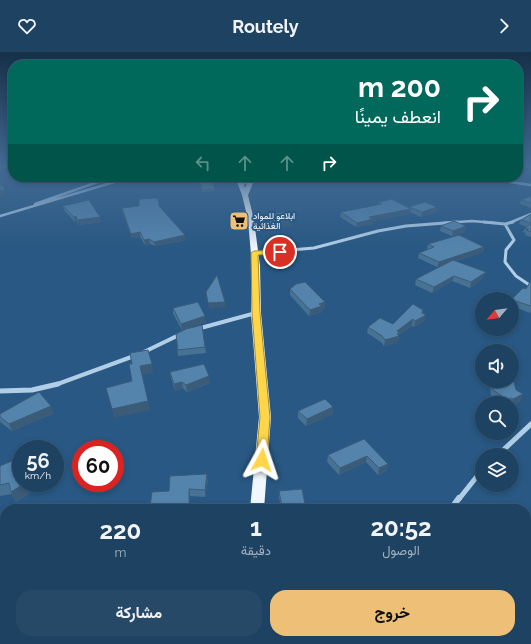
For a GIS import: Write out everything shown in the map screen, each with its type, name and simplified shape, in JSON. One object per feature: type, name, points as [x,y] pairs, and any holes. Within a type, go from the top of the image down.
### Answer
[{"type":"main road","points":[[245,195],[251,220],[254,253],[256,313],[265,417],[257,504]]},
{"type":"street","points":[[0,216],[64,194]]},
{"type":"street","points":[[0,216],[76,194]]},
{"type":"street","points":[[254,253],[292,252],[314,248],[378,231],[406,226],[472,221],[505,224],[517,221],[531,214]]},
{"type":"street","points":[[505,224],[514,240],[506,251],[506,261],[510,272],[531,286]]},
{"type":"street","points":[[192,330],[256,313]]},
{"type":"street","points":[[0,391],[32,390],[55,385],[146,351],[185,332]]},
{"type":"street","points":[[505,448],[531,424]]},
{"type":"street","points":[[455,504],[475,479]]},
{"type":"building","points":[[531,196],[531,203],[521,200]]},
{"type":"building","points":[[158,198],[159,206],[185,235],[154,242],[149,239],[144,240],[140,232],[131,234],[122,208],[139,206],[139,199]]},
{"type":"building","points":[[392,199],[411,209],[369,217],[373,219],[357,223],[341,212],[382,204],[379,202]]},
{"type":"building","points":[[89,200],[100,217],[77,220],[76,216],[74,217],[63,206]]},
{"type":"building","points":[[425,202],[437,207],[422,212],[409,207]]},
{"type":"building","points":[[283,212],[293,220],[276,223],[267,215]]},
{"type":"building","points":[[531,214],[531,223],[521,220]]},
{"type":"building","points":[[454,221],[466,226],[453,231],[441,226]]},
{"type":"building","points":[[531,224],[531,232],[526,230],[529,229],[525,228]]},
{"type":"building","points":[[459,235],[484,247],[439,262],[419,253],[434,247],[428,244]]},
{"type":"building","points":[[453,260],[486,272],[471,282],[454,276],[434,287],[416,279]]},
{"type":"building","points":[[217,275],[225,302],[208,303],[206,292]]},
{"type":"building","points":[[305,282],[325,302],[319,304],[322,306],[310,310],[290,289],[296,284]]},
{"type":"building","points":[[531,282],[531,306],[519,302],[519,292],[523,288],[526,289]]},
{"type":"building","points":[[198,302],[205,316],[181,324],[173,308]]},
{"type":"building","points":[[413,304],[423,310],[422,313],[426,315],[415,321],[413,319],[397,331],[400,333],[397,334],[399,336],[385,340],[382,336],[368,327],[380,318],[393,324]]},
{"type":"building","points":[[202,325],[205,347],[178,350],[176,334],[186,329]]},
{"type":"building","points":[[148,350],[152,364],[140,366],[148,401],[112,409],[106,388],[132,381],[129,364],[132,364],[130,353]]},
{"type":"building","points":[[204,364],[209,376],[186,385],[182,382],[174,384],[170,372]]},
{"type":"building","points":[[493,388],[516,388],[516,390],[523,394],[519,396],[502,396],[493,390]]},
{"type":"building","points":[[39,392],[51,406],[9,424],[0,417],[0,414]]},
{"type":"building","points":[[325,399],[333,407],[307,419],[298,411]]},
{"type":"building","points":[[364,439],[388,464],[379,468],[367,456],[340,468],[328,455]]},
{"type":"building","points":[[12,461],[11,492],[9,483],[0,485],[0,466]]},
{"type":"building","points":[[207,474],[205,490],[189,489],[189,504],[150,504],[152,492],[169,491],[170,476]]},
{"type":"building","points":[[302,489],[305,504],[282,504],[279,491]]},
{"type":"place","name":"ابلاعو للمواد الغذائية","points":[[239,221]]},
{"type":"route","points":[[262,460],[265,417],[256,313],[256,266],[254,253],[280,252]]}]
